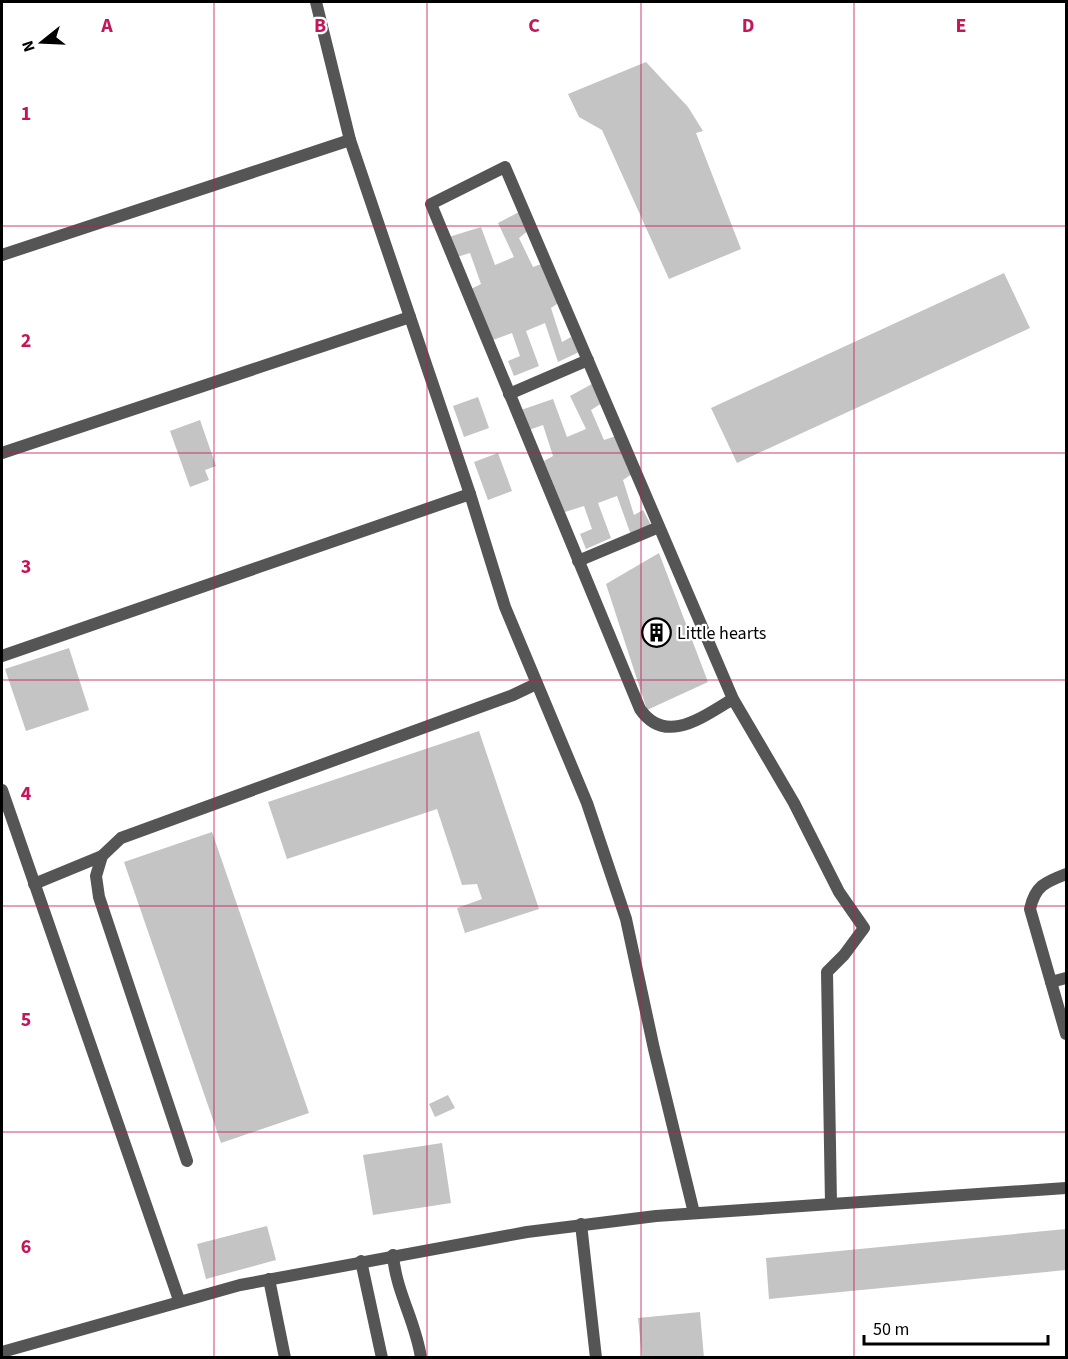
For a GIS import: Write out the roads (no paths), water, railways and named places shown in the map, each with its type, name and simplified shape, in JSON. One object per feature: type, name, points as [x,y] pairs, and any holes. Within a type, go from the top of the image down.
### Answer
[{"type":"street","points":[[316,2],[350,140],[470,494],[505,607],[587,803],[626,919],[654,1049],[694,1213]]},
{"type":"street","points":[[2,255],[350,140]]},
{"type":"street","points":[[733,699],[687,726],[666,726],[644,715],[430,204],[505,167],[733,699],[794,803],[839,892],[864,928],[844,955],[827,972],[831,1203]]},
{"type":"street","points":[[2,453],[410,317]]},
{"type":"street","points":[[509,394],[588,360]]},
{"type":"street","points":[[2,656],[470,494]]},
{"type":"street","points":[[578,561],[659,527]]},
{"type":"street","points":[[34,884],[102,856],[121,838],[513,695],[536,684]]},
{"type":"street","points":[[2,790],[179,1300]]},
{"type":"street","points":[[102,856],[96,876],[99,897],[187,1161]]},
{"type":"street","points":[[1066,874],[1041,886],[1033,894],[1030,909],[1066,1034]]},
{"type":"street","points":[[1051,982],[1066,978]]},
{"type":"street","points":[[2,1352],[179,1300],[269,1279],[393,1255],[581,1224],[694,1213],[1066,1188]]},
{"type":"street","points":[[581,1224],[596,1358]]},
{"type":"street","points":[[393,1255],[397,1284],[418,1338],[421,1358]]},
{"type":"street","points":[[361,1261],[382,1358]]},
{"type":"street","points":[[269,1279],[285,1358]]},
{"type":"place","name":"Little hearts","points":[[656,633]]}]
